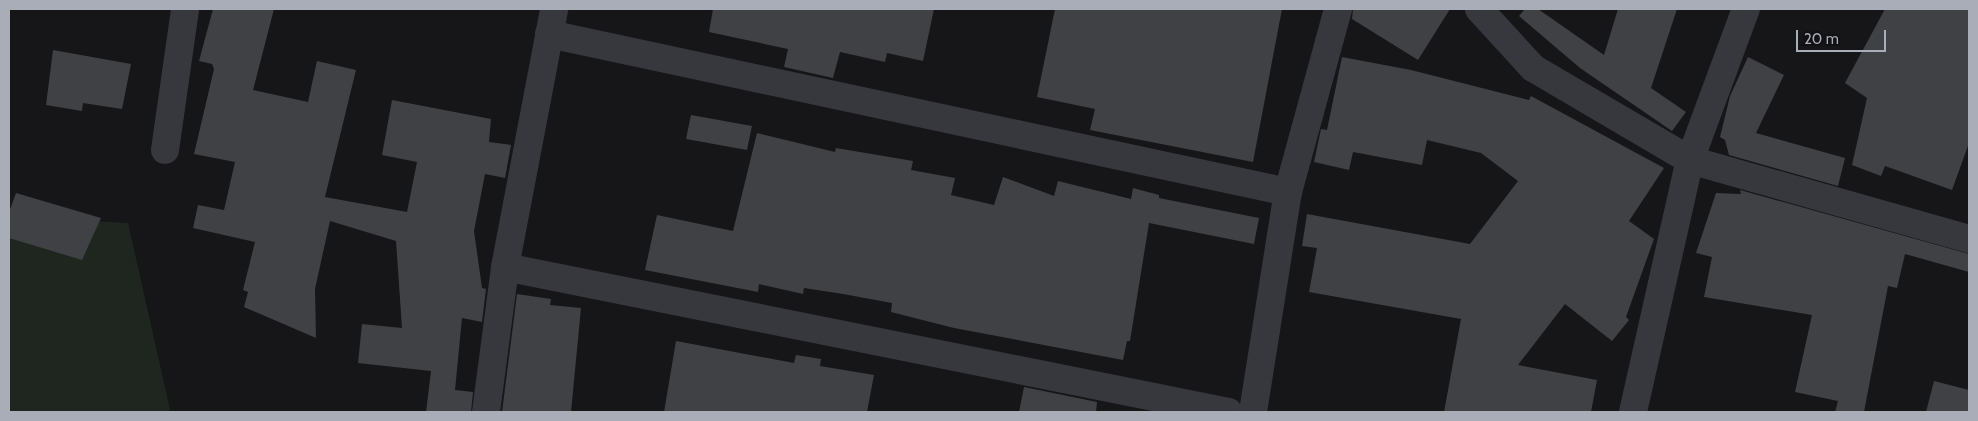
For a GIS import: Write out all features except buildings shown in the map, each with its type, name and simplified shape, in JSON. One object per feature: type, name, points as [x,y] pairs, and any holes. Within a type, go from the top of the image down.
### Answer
[{"type":"street","points":[[165,150],[185,9]]},
{"type":"street","points":[[1253,412],[1288,192],[1338,9]]},
{"type":"street","points":[[1479,9],[1533,68],[1690,160],[1969,238]]},
{"type":"street","points":[[1633,412],[1690,160],[1746,9]]},
{"type":"street","points":[[486,412],[505,267],[552,21],[1288,192]]},
{"type":"street","points":[[505,267],[1229,412]]},
{"type":"shaded area","points":[[9,216],[128,223],[170,409],[168,412],[9,412]]}]
